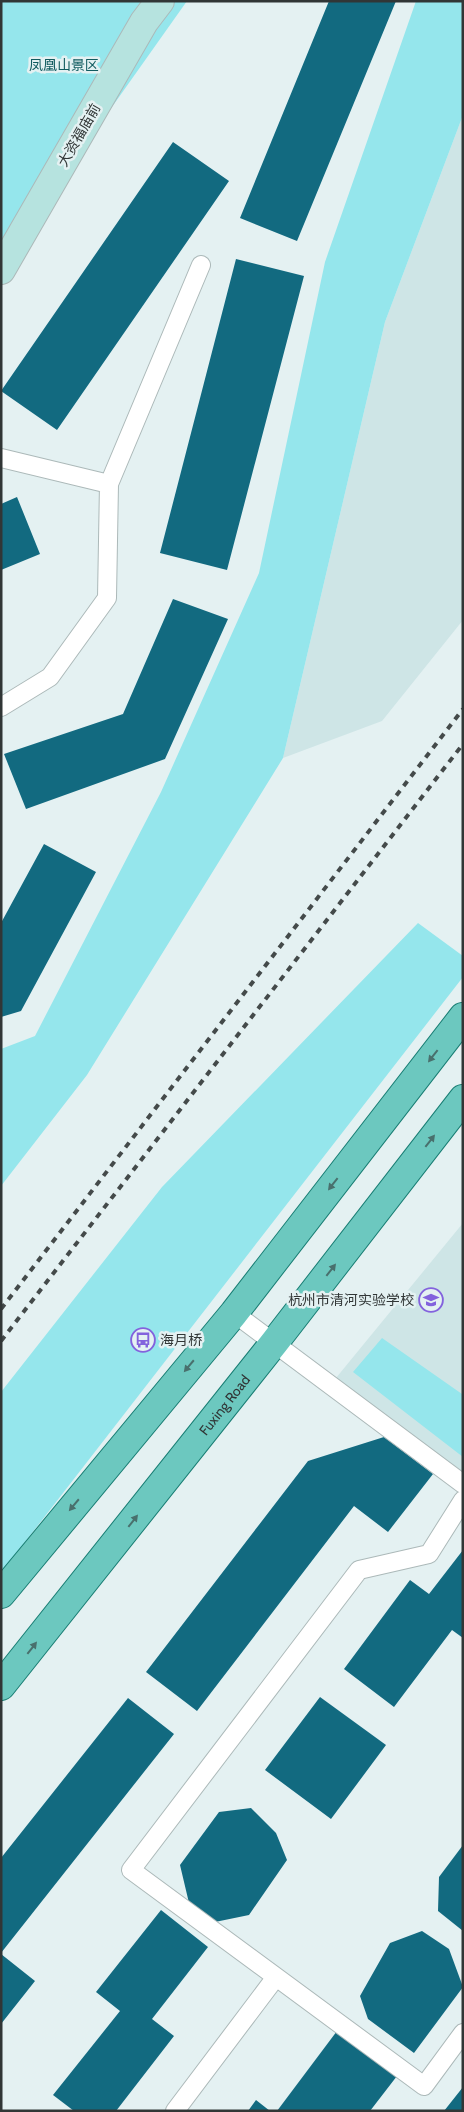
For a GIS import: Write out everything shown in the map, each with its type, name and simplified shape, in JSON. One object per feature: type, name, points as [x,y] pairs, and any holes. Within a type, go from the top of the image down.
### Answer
[{"type":"main road","points":[[1,1594],[234,1313],[463,1017]]},
{"type":"main road","name":"Fuxing Road","points":[[1,1686],[274,1343],[463,1099]]},
{"type":"street","name":"大资福庙前","points":[[1,270],[144,22],[160,1]]},
{"type":"lane","points":[[1,707],[50,677],[107,598],[108,484],[201,265]]},
{"type":"lane","points":[[1,458],[108,484]]},
{"type":"lane","points":[[234,1313],[463,1484]]},
{"type":"lane","points":[[463,1500],[429,1554],[360,1570],[131,1870],[424,2086],[463,2033]]},
{"type":"lane","points":[[175,2111],[276,1977]]},
{"type":"shaded area","points":[[463,115],[463,620],[382,721],[283,758],[385,322]]},
{"type":"shaded area","name":"杭州市清河实验学校","points":[[463,1223],[463,1476],[336,1378]]},
{"type":"green space","name":"凤凰山景区","points":[[1,1],[187,1],[102,121],[1,253]]},
{"type":"green space","points":[[416,1],[463,1],[463,115],[385,322],[283,758],[87,1075],[1,1186],[1,1049],[35,1036],[161,792],[259,573],[325,262]]},
{"type":"green space","points":[[418,923],[463,956],[463,977],[1,1573],[1,1392],[162,1187]]},
{"type":"green space","points":[[382,1338],[462,1394],[463,1389],[463,1457],[353,1372]]},
{"type":"building","points":[[329,1],[396,1],[297,241],[240,218]]},
{"type":"building","points":[[173,142],[229,181],[57,430],[1,391]]},
{"type":"building","points":[[236,259],[304,276],[227,570],[160,553]]},
{"type":"building","points":[[17,497],[40,554],[1,570],[1,504]]},
{"type":"building","points":[[173,599],[228,619],[165,759],[26,809],[4,754],[123,714]]},
{"type":"building","points":[[44,844],[96,872],[21,1011],[1,1017],[1,923]]},
{"type":"building","points":[[384,1437],[433,1474],[388,1532],[354,1506],[197,1711],[146,1672],[308,1461]]},
{"type":"building","points":[[463,1550],[463,1638],[452,1630],[394,1707],[344,1669],[410,1580],[429,1594]]},
{"type":"building","points":[[320,1697],[386,1745],[331,1819],[265,1770]]},
{"type":"building","points":[[128,1698],[174,1734],[1,1953],[1,1858]]},
{"type":"building","points":[[251,1808],[276,1833],[287,1860],[249,1915],[215,1922],[189,1903],[180,1865],[219,1812]]},
{"type":"building","points":[[463,1845],[463,1931],[438,1911],[439,1877]]},
{"type":"building","points":[[161,1910],[208,1947],[152,2019],[174,2036],[116,2111],[74,2111],[53,2095],[120,2011],[96,1992]]},
{"type":"building","points":[[422,1931],[449,1949],[463,1987],[414,2053],[368,2019],[360,1996],[390,1943]]},
{"type":"building","points":[[1,1954],[35,1981],[1,2024]]},
{"type":"building","points":[[337,2031],[397,2076],[370,2111],[277,2111]]},
{"type":"building","points":[[463,2087],[463,2111],[444,2111]]},
{"type":"building","points":[[256,2100],[270,2111],[248,2111]]},
{"type":"railway","points":[[1,1309],[463,709]]},
{"type":"railway","points":[[1,1341],[463,744]]},
{"type":"place","name":"杭州市清河实验学校","points":[[431,1300]]},
{"type":"place","name":"海月桥","points":[[143,1340]]}]
